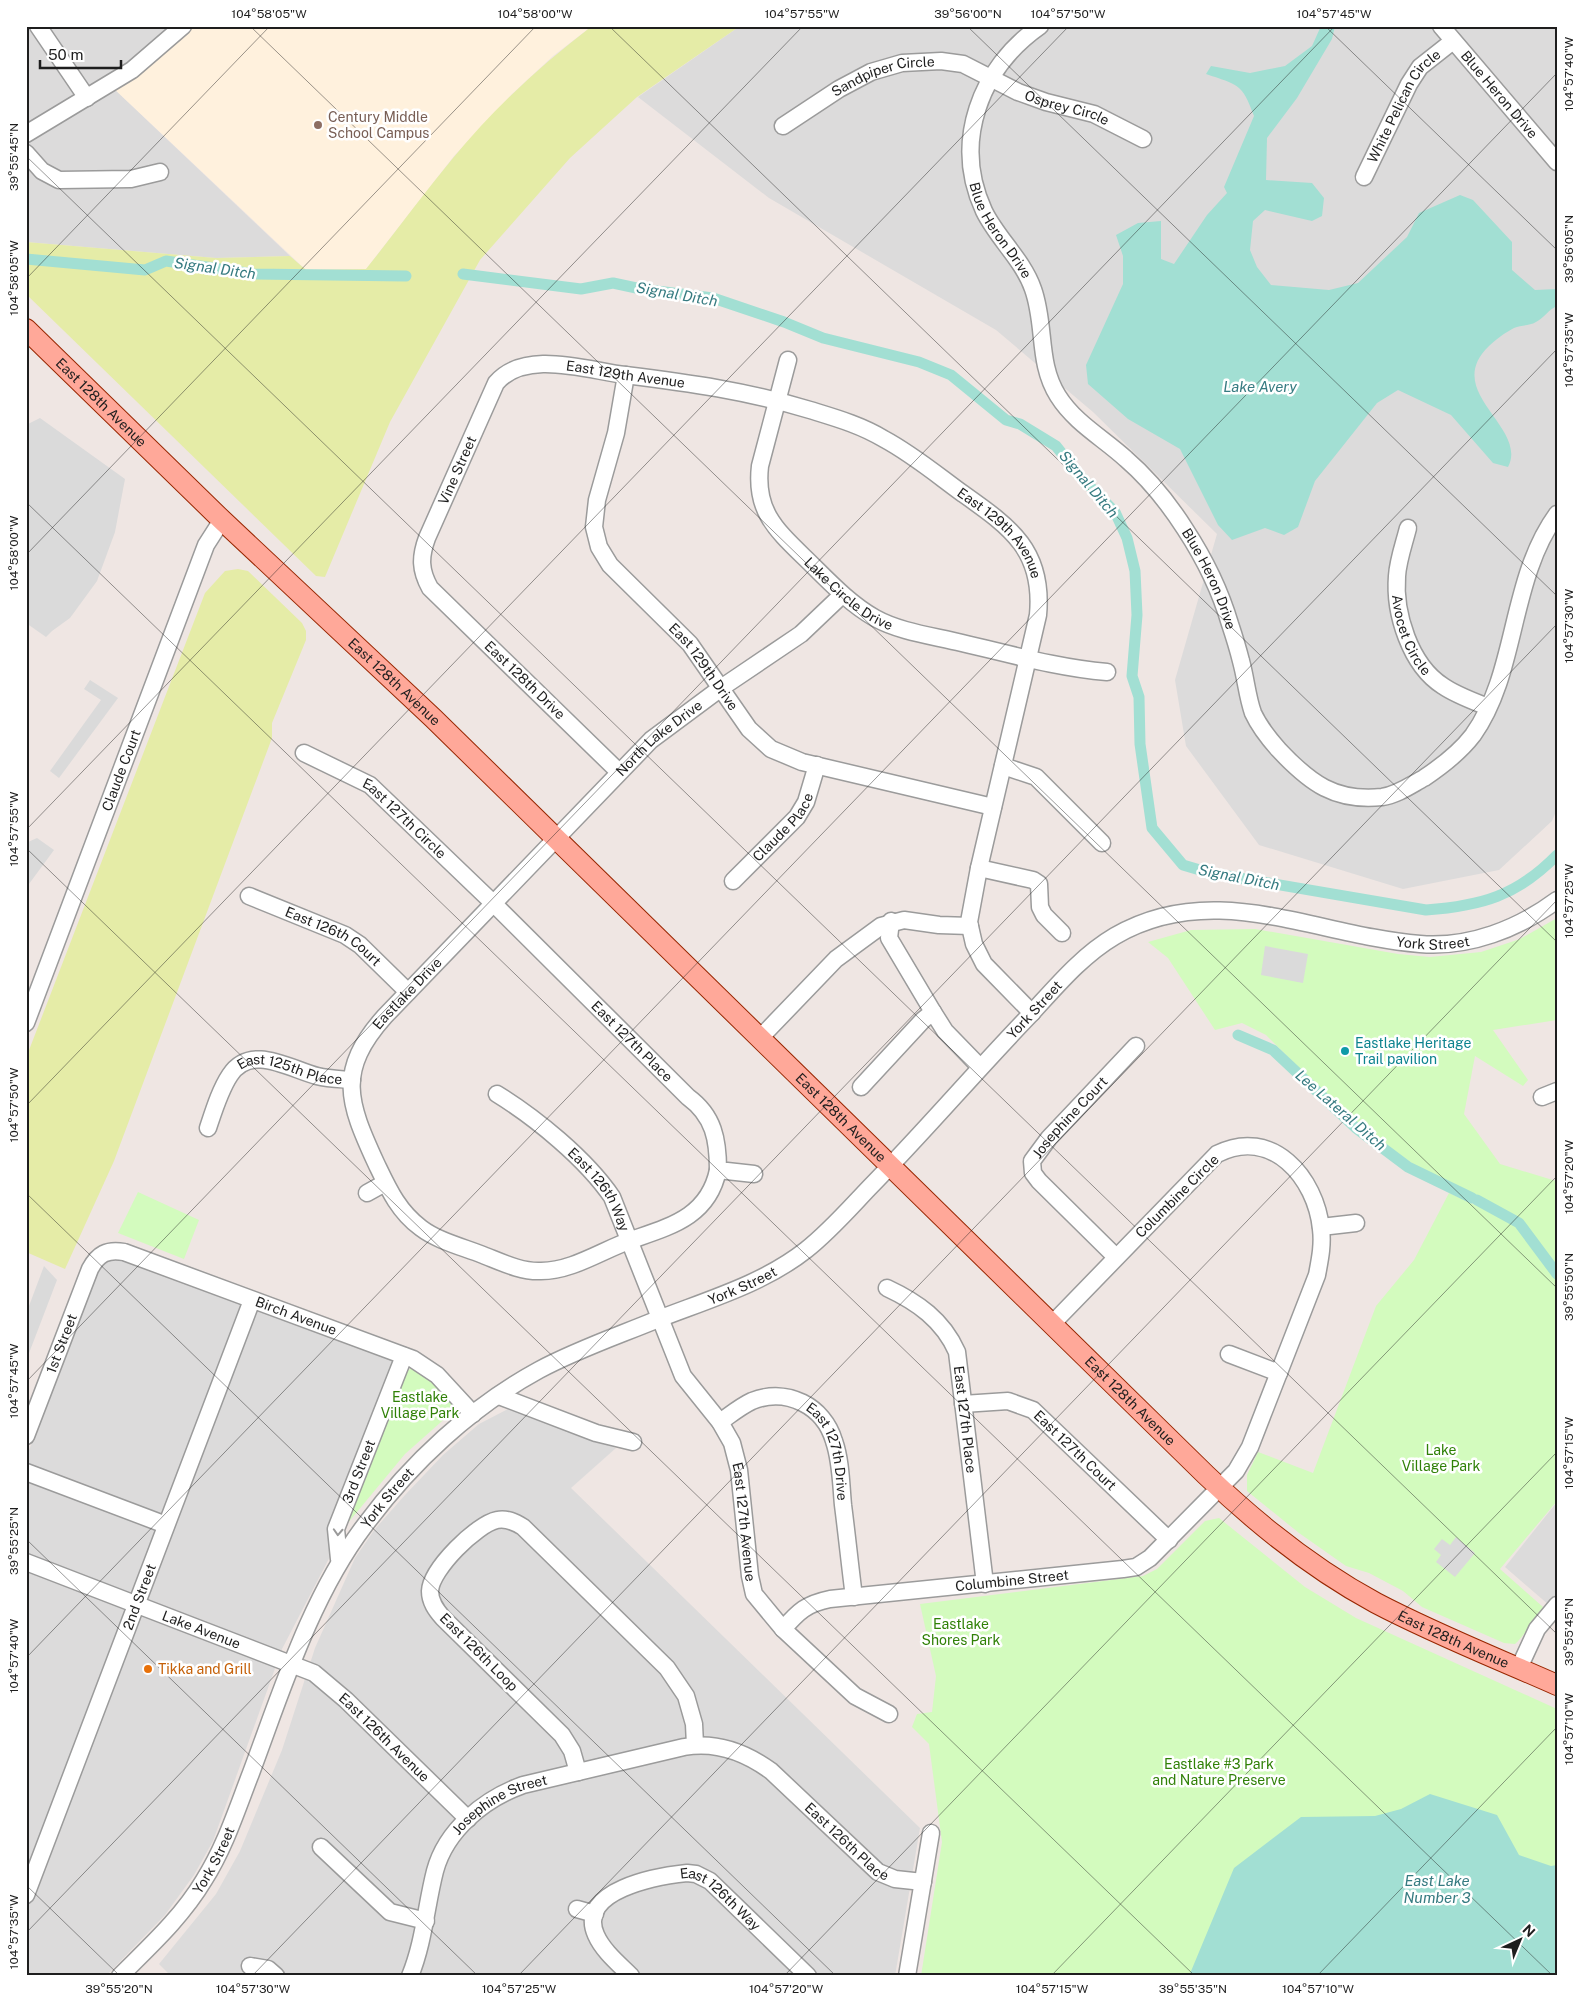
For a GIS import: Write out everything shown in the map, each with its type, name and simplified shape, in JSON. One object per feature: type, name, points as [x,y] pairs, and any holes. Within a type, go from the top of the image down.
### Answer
[{"type":"main road","name":"East 128th Avenue","points":[[26,329],[222,520],[433,718],[1219,1488],[1296,1552],[1374,1602],[1422,1626],[1557,1685]]},
{"type":"street","points":[[38,26],[87,98]]},
{"type":"street","points":[[26,134],[132,70],[183,26]]},
{"type":"street","name":"Blue Heron Drive","points":[[1040,26],[1011,50],[989,78],[974,114],[972,142],[973,176],[983,209],[998,236],[1033,286],[1039,313],[1041,347],[1047,376],[1059,398],[1076,418],[1142,474],[1186,529],[1221,596],[1242,663],[1246,690],[1255,716],[1272,742],[1302,774],[1322,788],[1350,796],[1386,796],[1418,781],[1458,752],[1473,734],[1488,708],[1532,562],[1542,539],[1557,514]]},
{"type":"street","name":"Blue Heron Drive","points":[[1441,26],[1557,162]]},
{"type":"street","name":"White Pelican Circle","points":[[1364,177],[1408,84],[1420,67],[1453,40]]},
{"type":"street","name":"Sandpiper Circle","points":[[782,126],[839,89],[885,67],[915,61],[954,62],[972,68],[989,78]]},
{"type":"street","name":"Osprey Circle","points":[[989,78],[1046,102],[1094,114],[1142,139]]},
{"type":"street","points":[[26,154],[42,171],[59,180],[131,179],[160,172]]},
{"type":"street","name":"Lake Circle Drive","points":[[788,360],[760,466],[759,487],[764,510],[780,534],[842,595],[860,609],[888,624],[1029,659],[1107,672]]},
{"type":"street","name":"East 129th Avenue","points":[[520,366],[545,364],[732,389],[778,400],[844,420],[883,438],[936,474],[1014,533],[1027,550],[1039,582],[1038,615],[970,909],[970,926],[974,944],[984,964],[1032,1013]]},
{"type":"street","name":"Vine Street","points":[[430,588],[421,568],[426,538],[491,391],[502,377],[520,366]]},
{"type":"street","name":"East 129th Drive","points":[[626,375],[616,433],[597,500],[594,527],[597,541],[610,565],[684,638],[749,729],[765,744],[785,756],[993,807]]},
{"type":"street","name":"Claude Court","points":[[26,1024],[204,552],[222,520]]},
{"type":"street","name":"Avocet Circle","points":[[1408,528],[1397,576],[1396,594],[1406,634],[1418,658],[1436,680],[1443,686],[1488,708]]},
{"type":"street","name":"East 128th Drive","points":[[430,588],[619,772]]},
{"type":"street","name":"North Lake Drive","points":[[555,838],[651,740],[721,688],[801,634],[842,595]]},
{"type":"street","name":"East 127th Circle","points":[[304,753],[370,785],[492,902]]},
{"type":"street","name":"Claude Place","points":[[733,881],[797,817],[806,802],[817,765]]},
{"type":"street","points":[[1003,766],[1036,777],[1102,843]]},
{"type":"street","name":"Eastlake Drive","points":[[555,838],[492,902],[364,1041],[357,1056],[352,1080],[353,1109],[385,1183],[396,1203],[408,1218],[425,1231],[527,1270],[560,1269],[687,1218],[706,1200],[715,1185],[718,1170]]},
{"type":"street","points":[[979,868],[1033,880],[1040,884],[1040,907],[1044,915],[1062,933]]},
{"type":"street","name":"East 126th Court","points":[[249,896],[345,935],[360,946],[408,992]]},
{"type":"street","name":"York Street","points":[[120,1976],[188,1904],[206,1878],[230,1828],[293,1664],[340,1559],[380,1505],[409,1472],[473,1414],[539,1370],[573,1354],[767,1275],[793,1260],[820,1239],[1076,966],[1102,945],[1139,924],[1175,912],[1205,909],[1232,910],[1400,942],[1434,944],[1474,940],[1501,932],[1526,921],[1557,900]]},
{"type":"street","name":"East 127th Place","points":[[492,902],[688,1097],[699,1105],[718,1140],[718,1170]]},
{"type":"street","points":[[760,1038],[836,959],[865,937],[891,921],[904,920],[939,925],[970,926]]},
{"type":"street","points":[[891,921],[889,938],[933,1012],[945,1031],[980,1067]]},
{"type":"street","points":[[861,1086],[923,1020],[933,1012]]},
{"type":"street","name":"Josephine Court","points":[[1116,1257],[1026,1169],[1036,1152],[1136,1046]]},
{"type":"street","name":"East 125th Place","points":[[208,1128],[226,1081],[235,1068],[245,1061],[265,1059],[320,1077],[352,1080]]},
{"type":"street","name":"East 126th Way","points":[[497,1094],[539,1122],[603,1183],[612,1197],[631,1240],[659,1319]]},
{"type":"street","name":"Columbine Circle","points":[[1052,1324],[1217,1154],[1251,1139],[1274,1152],[1299,1174],[1312,1195],[1321,1227],[1322,1246],[1317,1275],[1250,1447],[1236,1471],[1219,1488]]},
{"type":"street","points":[[718,1170],[754,1174]]},
{"type":"street","points":[[367,1193],[385,1183]]},
{"type":"street","points":[[1321,1227],[1356,1223]]},
{"type":"street","name":"Birch Avenue","points":[[102,1254],[110,1250],[124,1252],[404,1356],[437,1375],[473,1414]]},
{"type":"street","name":"1st Street","points":[[26,1436],[90,1269],[102,1254]]},
{"type":"street","name":"East 127th Place","points":[[887,1288],[912,1300],[944,1330],[956,1352],[985,1584]]},
{"type":"street","name":"2nd Street","points":[[26,1895],[252,1300]]},
{"type":"street","name":"East 127th Avenue","points":[[659,1319],[687,1383],[720,1422],[732,1443],[737,1461],[752,1586],[758,1600],[783,1629],[855,1696],[889,1714]]},
{"type":"street","points":[[1228,1354],[1279,1373]]},
{"type":"street","name":"3rd Street","points":[[340,1559],[336,1529],[404,1356]]},
{"type":"street","name":"East 127th Drive","points":[[720,1422],[752,1401],[778,1396],[787,1391],[816,1410],[828,1425],[834,1439],[854,1597]]},
{"type":"street","points":[[499,1396],[596,1433],[633,1442]]},
{"type":"street","name":"East 127th Court","points":[[963,1404],[1008,1401],[1033,1410],[1169,1540]]},
{"type":"street","points":[[26,1472],[166,1525]]},
{"type":"street","name":"Columbine Street","points":[[783,1629],[798,1612],[811,1603],[1136,1567],[1169,1540],[1219,1488]]},
{"type":"street","name":"East 126th Loop","points":[[578,1772],[572,1751],[562,1735],[443,1618],[432,1602],[432,1580],[439,1569],[476,1531],[504,1512],[523,1527],[667,1668],[686,1696],[694,1724],[695,1745]]},
{"type":"street","name":"Lake Avenue","points":[[26,1562],[293,1664]]},
{"type":"street","points":[[1519,1668],[1537,1629],[1557,1606]]},
{"type":"street","name":"East 126th Avenue","points":[[293,1664],[314,1673],[328,1683],[468,1819]]},
{"type":"street","name":"Josephine Street","points":[[410,1976],[416,1961],[426,1921],[435,1871],[442,1853],[468,1819],[480,1807],[510,1790],[695,1745]]},
{"type":"street","name":"East 126th Place","points":[[695,1745],[725,1748],[757,1760],[878,1872],[896,1879],[923,1882]]},
{"type":"street","points":[[908,1976],[931,1834]]},
{"type":"street","points":[[321,1847],[390,1912],[426,1921]]},
{"type":"street","name":"East 126th Way","points":[[595,1914],[600,1904],[620,1889],[681,1873],[696,1874],[705,1878],[721,1891],[808,1976]]},
{"type":"street","points":[[577,1909],[595,1914],[593,1925],[597,1936],[604,1948],[631,1976]]},
{"type":"street","points":[[250,1966],[268,1969],[276,1976]]},
{"type":"shaded area","points":[[26,26],[183,26],[110,85],[290,256],[216,258],[26,242]]},
{"type":"shaded area","name":"Century Middle School Campus","points":[[183,26],[592,26],[553,56],[512,94],[454,156],[366,269],[306,270],[110,85]]},
{"type":"shaded area","points":[[740,26],[1557,26],[1557,809],[1552,821],[1499,870],[1403,889],[1259,845],[1186,746],[1175,680],[1217,534],[1093,412],[996,330],[769,198],[638,97]]},
{"type":"shaded area","points":[[40,418],[125,479],[115,532],[97,581],[70,618],[46,637],[26,623],[26,425]]},
{"type":"shaded area","points":[[90,680],[118,698],[59,778],[50,771],[101,700],[84,689]]},
{"type":"shaded area","points":[[37,838],[54,850],[26,888],[26,843]]},
{"type":"shaded area","points":[[1265,946],[1308,954],[1303,983],[1261,975]]},
{"type":"shaded area","points":[[113,1254],[386,1354],[394,1363],[336,1545],[282,1649],[213,1841],[194,1875],[165,1915],[106,1976],[26,1976],[26,1458],[99,1265]]},
{"type":"shaded area","points":[[44,1266],[57,1280],[26,1361],[26,1314]]},
{"type":"shaded area","points":[[508,1409],[616,1448],[571,1488],[920,1828],[895,1976],[171,1976],[159,1964],[216,1894],[240,1851],[282,1750],[315,1648],[355,1558],[375,1529],[443,1455],[479,1424]]},
{"type":"shaded area","points":[[1557,1502],[1557,1616],[1549,1605],[1505,1567]]},
{"type":"shaded area","points":[[1456,1537],[1475,1553],[1455,1577],[1436,1562],[1441,1555],[1434,1549],[1442,1539],[1450,1545]]},
{"type":"green space","points":[[592,26],[740,26],[637,97],[570,158],[480,260],[390,422],[325,577],[316,576],[26,294],[26,242],[216,258],[290,256],[306,270],[366,269],[442,172],[485,122],[536,72]]},
{"type":"green space","points":[[238,569],[248,571],[302,623],[306,631],[306,640],[272,723],[272,738],[114,1161],[65,1269],[26,1252],[26,1058],[205,593],[225,571]]},
{"type":"green space","points":[[1557,918],[1557,1020],[1493,1030],[1528,1080],[1523,1086],[1475,1056],[1464,1114],[1500,1164],[1556,1181],[1557,1267],[1524,1222],[1416,1166],[1353,1122],[1266,1035],[1242,1023],[1215,1030],[1168,958],[1148,942],[1191,930],[1255,929],[1398,954],[1430,957],[1481,952],[1520,939]]},
{"type":"green space","points":[[138,1192],[199,1220],[184,1259],[118,1233]]},
{"type":"green space","name":"Lake Village Park","points":[[1449,1193],[1519,1225],[1557,1280],[1557,1501],[1500,1569],[1543,1607],[1515,1644],[1504,1643],[1422,1607],[1403,1591],[1369,1573],[1346,1566],[1299,1533],[1247,1491],[1247,1475],[1258,1452],[1313,1473],[1376,1306],[1414,1260]]},
{"type":"green space","name":"Eastlake Village Park","points":[[412,1368],[432,1379],[453,1402],[450,1414],[405,1454],[347,1524],[345,1522],[403,1373]]},
{"type":"green space","name":"Eastlake #3 Park and Nature Preserve","points":[[1219,1518],[1305,1587],[1356,1618],[1557,1709],[1557,1976],[921,1976],[942,1842],[929,1744],[912,1727],[917,1714],[932,1712],[936,1676],[920,1604],[1143,1576],[1157,1569],[1205,1521]]},
{"type":"water","name":"Lake Avery","points":[[1321,26],[1335,26],[1332,39],[1297,98],[1267,138],[1266,180],[1312,183],[1324,198],[1322,216],[1312,221],[1265,210],[1253,221],[1250,250],[1257,267],[1271,285],[1329,290],[1358,283],[1407,237],[1419,213],[1460,195],[1473,200],[1512,242],[1512,270],[1535,290],[1557,289],[1557,306],[1536,322],[1514,328],[1501,336],[1489,346],[1477,363],[1475,379],[1479,394],[1507,438],[1511,452],[1508,467],[1493,463],[1451,415],[1398,390],[1377,403],[1315,481],[1298,527],[1284,535],[1265,528],[1232,540],[1218,525],[1180,449],[1128,419],[1088,384],[1086,365],[1123,284],[1123,256],[1116,235],[1138,223],[1161,221],[1161,259],[1174,264],[1207,215],[1227,193],[1224,187],[1254,116],[1246,97],[1238,87],[1206,74],[1211,66],[1250,73],[1285,66],[1312,46]]},
{"type":"water","name":"East Lake Number 3","points":[[1430,1794],[1497,1815],[1519,1855],[1551,1866],[1557,1865],[1557,1976],[1189,1976],[1234,1868],[1301,1817],[1375,1816],[1401,1809]]},
{"type":"waterway","name":"Signal Ditch","points":[[26,259],[145,270],[166,261],[254,274],[406,276]]},
{"type":"waterway","name":"Signal Ditch","points":[[463,274],[581,289],[613,283],[641,289],[713,298],[784,322],[823,338],[919,362],[951,375],[1006,420],[1020,424],[1056,446],[1079,475],[1115,512],[1127,538],[1135,571],[1137,615],[1132,676],[1139,697],[1140,744],[1152,828],[1183,865],[1210,873],[1426,910],[1481,902],[1497,896],[1527,880],[1557,855]]},
{"type":"waterway","name":"Lee Lateral Ditch","points":[[1238,1035],[1273,1050],[1356,1128],[1408,1167],[1472,1198]]},
{"type":"waterway","name":"Lee Lateral Ditch","points":[[1477,1200],[1519,1223],[1557,1274]]},
{"type":"place","name":"Century Middle School Campus","points":[[318,125]]},
{"type":"place","name":"Eastlake Heritage Trail pavilion","points":[[1345,1051]]},
{"type":"place","name":"Tikka and Grill","points":[[148,1669]]},
{"type":"park label","name":"Eastlake Shores Park","points":[[961,1632]]}]
